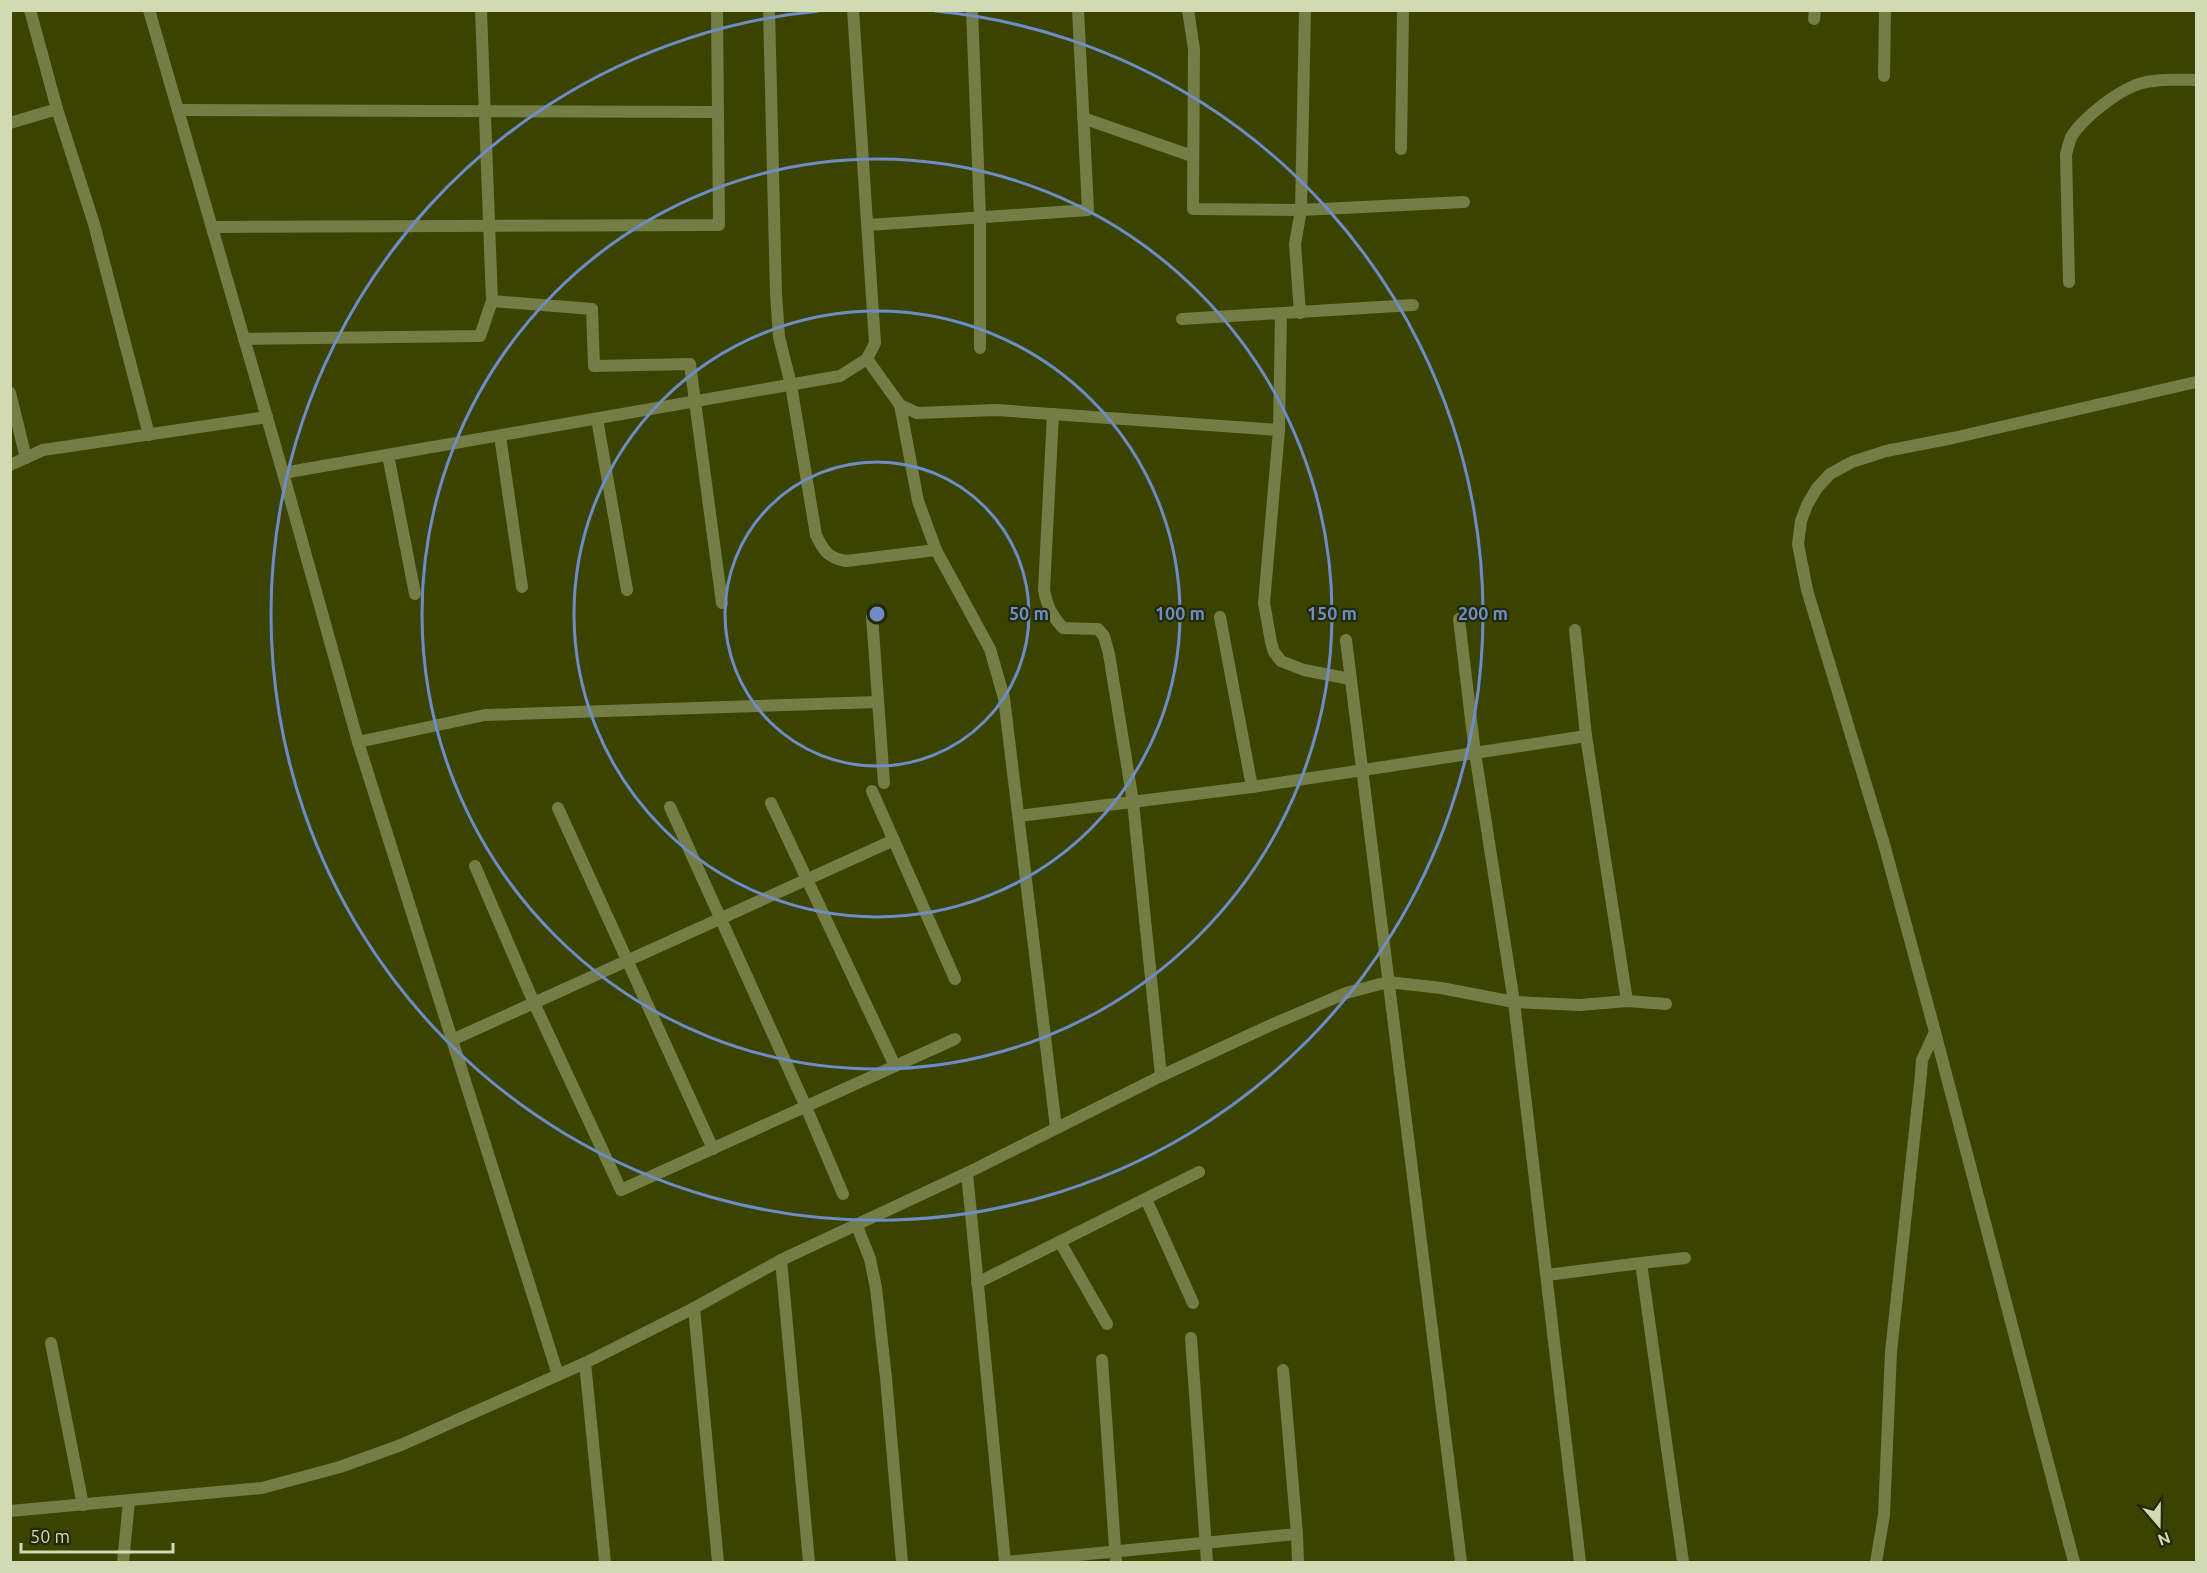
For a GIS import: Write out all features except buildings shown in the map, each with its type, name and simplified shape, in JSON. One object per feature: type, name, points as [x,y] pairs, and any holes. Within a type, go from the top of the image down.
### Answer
[{"type":"street","points":[[30,10],[57,109],[94,224],[149,435]]},
{"type":"street","points":[[149,10],[358,742],[558,1375]]},
{"type":"street","points":[[244,339],[480,336],[492,301],[481,10]]},
{"type":"street","points":[[212,227],[719,225],[717,10]]},
{"type":"street","points":[[769,10],[779,336],[791,385],[816,535],[823,549],[833,558],[846,561],[936,550]]},
{"type":"street","points":[[283,473],[696,403],[840,376],[867,359],[875,343],[853,10]]},
{"type":"street","points":[[972,10],[980,217],[980,348]]},
{"type":"street","points":[[868,225],[1088,210],[1078,10]]},
{"type":"street","points":[[1188,10],[1194,49],[1193,209],[1301,210],[1464,202]]},
{"type":"street","points":[[1300,313],[1295,244],[1301,210],[1305,10]]},
{"type":"street","points":[[1401,149],[1403,10]]},
{"type":"street","points":[[1884,76],[1886,10]]},
{"type":"street","points":[[2069,282],[2066,155],[2071,138],[2087,119],[2114,96],[2137,85],[2159,81],[2196,80]]},
{"type":"street","points":[[10,123],[57,109]]},
{"type":"street","points":[[178,111],[718,112]]},
{"type":"street","points":[[1083,118],[1192,156]]},
{"type":"street","points":[[492,301],[592,309],[594,366],[690,364],[722,603]]},
{"type":"street","points":[[1182,319],[1413,305]]},
{"type":"street","points":[[1281,314],[1279,430],[1264,603],[1271,642],[1274,652],[1281,661],[1304,670],[1350,679]]},
{"type":"street","points":[[867,359],[900,405],[918,501],[936,550],[990,649],[1004,698],[1056,1128]]},
{"type":"street","points":[[2074,1563],[1935,1032],[1884,844],[1807,590],[1798,544],[1801,520],[1817,488],[1830,474],[1852,462],[1886,451],[1953,438],[2196,382]]},
{"type":"street","points":[[10,393],[26,458]]},
{"type":"street","points":[[900,405],[917,413],[996,410],[1279,430]]},
{"type":"street","points":[[1053,414],[1044,590],[1047,605],[1063,628],[1098,629],[1104,636],[1109,654],[1133,802],[1161,1076]]},
{"type":"street","points":[[10,465],[43,450],[267,417]]},
{"type":"street","points":[[597,420],[627,590]]},
{"type":"street","points":[[500,436],[522,587]]},
{"type":"street","points":[[388,455],[414,594]]},
{"type":"street","points":[[872,616],[884,783]]},
{"type":"street","points":[[1220,617],[1252,787]]},
{"type":"street","points":[[1459,619],[1475,753],[1514,1002],[1580,1563]]},
{"type":"street","points":[[1575,630],[1586,736],[1627,1001]]},
{"type":"street","points":[[1346,640],[1461,1563]]},
{"type":"street","points":[[358,742],[485,715],[879,702]]},
{"type":"street","points":[[1019,816],[1252,787],[1586,736]]},
{"type":"street","points":[[872,791],[956,979]]},
{"type":"street","points":[[771,803],[895,1066]]},
{"type":"street","points":[[670,807],[843,1194]]},
{"type":"street","points":[[558,808],[712,1149]]},
{"type":"street","points":[[452,1040],[894,840]]},
{"type":"street","points":[[476,866],[534,1003],[621,1190],[955,1039]]},
{"type":"street","points":[[10,1511],[262,1488],[340,1467],[401,1444],[585,1363],[694,1308],[781,1260],[967,1173],[1161,1076],[1346,993],[1388,982],[1441,988],[1514,1002],[1580,1005],[1627,1001],[1666,1004]]},
{"type":"street","points":[[1876,1563],[1884,1515],[1891,1352],[1904,1247],[1919,1086],[1922,1060],[1935,1032]]},
{"type":"street","points":[[978,1283],[1199,1172]]},
{"type":"street","points":[[967,1173],[1005,1562],[1115,1557],[1205,1543],[1297,1534]]},
{"type":"street","points":[[1146,1199],[1193,1304]]},
{"type":"street","points":[[857,1226],[870,1259],[876,1288],[902,1563]]},
{"type":"street","points":[[1060,1242],[1107,1324]]},
{"type":"street","points":[[1547,1275],[1685,1258]]},
{"type":"street","points":[[781,1260],[809,1563]]},
{"type":"street","points":[[1641,1263],[1683,1563]]},
{"type":"street","points":[[694,1308],[718,1563]]},
{"type":"street","points":[[1191,1338],[1207,1563]]},
{"type":"street","points":[[51,1343],[83,1505]]},
{"type":"street","points":[[1102,1360],[1115,1557]]},
{"type":"street","points":[[585,1363],[605,1563]]},
{"type":"street","points":[[1283,1370],[1298,1563]]},
{"type":"street","points":[[123,1563],[129,1501]]}]
